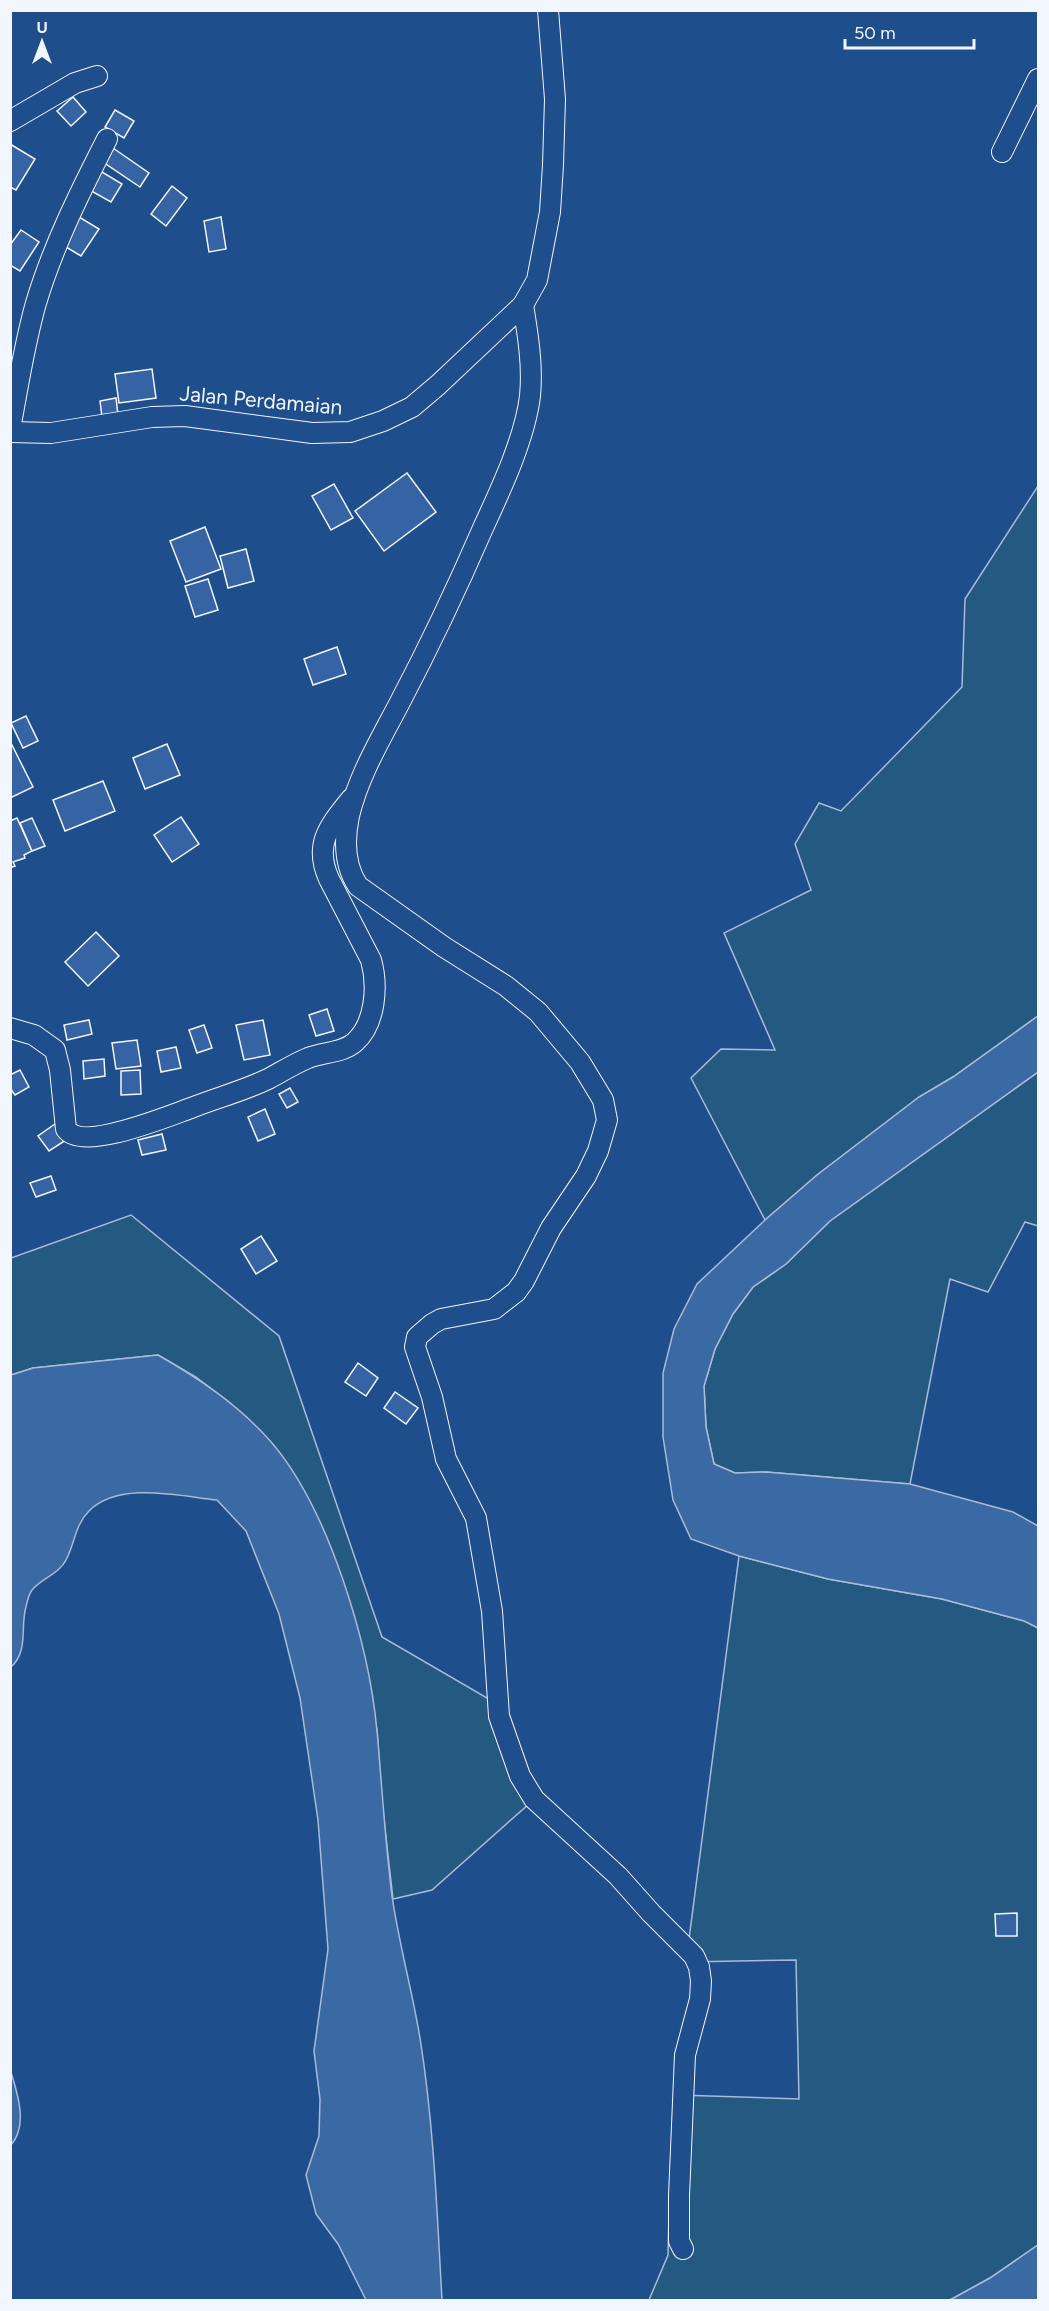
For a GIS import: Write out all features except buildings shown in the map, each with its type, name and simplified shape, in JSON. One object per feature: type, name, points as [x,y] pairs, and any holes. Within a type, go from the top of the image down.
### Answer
[{"type":"street","name":"Jalan Perdamaian","points":[[10,431],[51,433],[153,417],[185,416],[312,433],[350,432],[383,421],[412,407],[523,305],[537,280],[550,213],[555,99],[548,10]]},
{"type":"street","points":[[10,122],[75,83],[97,76]]},
{"type":"street","points":[[1002,152],[1038,79]]},
{"type":"street","points":[[10,431],[22,362],[36,303],[72,208],[107,139]]},
{"type":"street","points":[[523,305],[531,361],[530,397],[518,442],[498,497],[452,597],[376,748],[357,792],[349,816],[345,849],[350,875],[358,886],[444,947],[506,986],[538,1012],[580,1062],[603,1100],[607,1120],[598,1151],[586,1176],[551,1228],[516,1292],[494,1309],[441,1319],[417,1337],[415,1347],[432,1397],[446,1459],[476,1518],[492,1611],[499,1716],[520,1776],[534,1799],[618,1876],[694,1956],[699,1967],[700,1999],[685,2055],[679,2196],[679,2241],[683,2249]]},
{"type":"street","points":[[10,1028],[34,1035],[55,1050],[66,1130],[70,1135],[76,1137],[92,1137],[117,1132],[153,1121],[250,1086],[311,1057],[346,1047],[356,1041],[371,1014],[374,972],[371,960],[329,879],[322,856],[324,841],[333,823],[357,792]]},
{"type":"shaded area","points":[[1038,486],[1038,1016],[953,1077],[919,1097],[817,1175],[765,1220],[691,1078],[721,1049],[775,1050],[724,933],[811,890],[795,844],[819,803],[841,811],[962,687],[965,599]]},
{"type":"shaded area","points":[[1038,1016],[1038,1072],[830,1221],[786,1264],[753,1287],[733,1314],[715,1349],[704,1386],[706,1427],[714,1464],[735,1473],[766,1472],[910,1484],[1013,1512],[1038,1526],[1038,1628],[1024,1621],[942,1599],[828,1579],[739,1556],[691,1539],[673,1500],[663,1437],[663,1373],[674,1329],[697,1284],[817,1175],[919,1097],[953,1077]]},
{"type":"shaded area","points":[[1038,1072],[1038,1226],[1025,1222],[988,1292],[950,1279],[910,1484],[766,1472],[735,1473],[714,1464],[706,1427],[704,1386],[715,1349],[733,1314],[753,1287],[786,1264],[830,1221]]},
{"type":"shaded area","points":[[131,1215],[279,1336],[382,1637],[494,1702],[529,1804],[432,1890],[393,1899],[382,1802],[377,1729],[231,1404],[196,1377],[158,1355],[33,1368],[11,1375],[11,1258]]},
{"type":"shaded area","points":[[158,1355],[219,1394],[247,1417],[272,1443],[293,1471],[328,1541],[355,1619],[373,1696],[392,1896],[425,2071],[442,2300],[366,2300],[338,2244],[316,2214],[306,2175],[319,2136],[320,2099],[314,2051],[328,1949],[318,1820],[300,1698],[279,1614],[246,1531],[217,1500],[168,1494],[133,1493],[116,1496],[102,1502],[84,1516],[63,1565],[31,1592],[24,1614],[20,1654],[11,1667],[11,1375],[33,1368]]},
{"type":"shaded area","points":[[739,1556],[828,1579],[942,1599],[1025,1621],[1038,1628],[1038,2245],[990,2278],[950,2300],[649,2300],[668,2255],[669,2214],[679,2095],[799,2099],[796,1960],[686,1962]]},
{"type":"shaded area","points":[[11,2072],[19,2100],[20,2119],[16,2137],[11,2145]]},
{"type":"shaded area","points":[[1038,2245],[1038,2300],[950,2300],[990,2278]]}]
